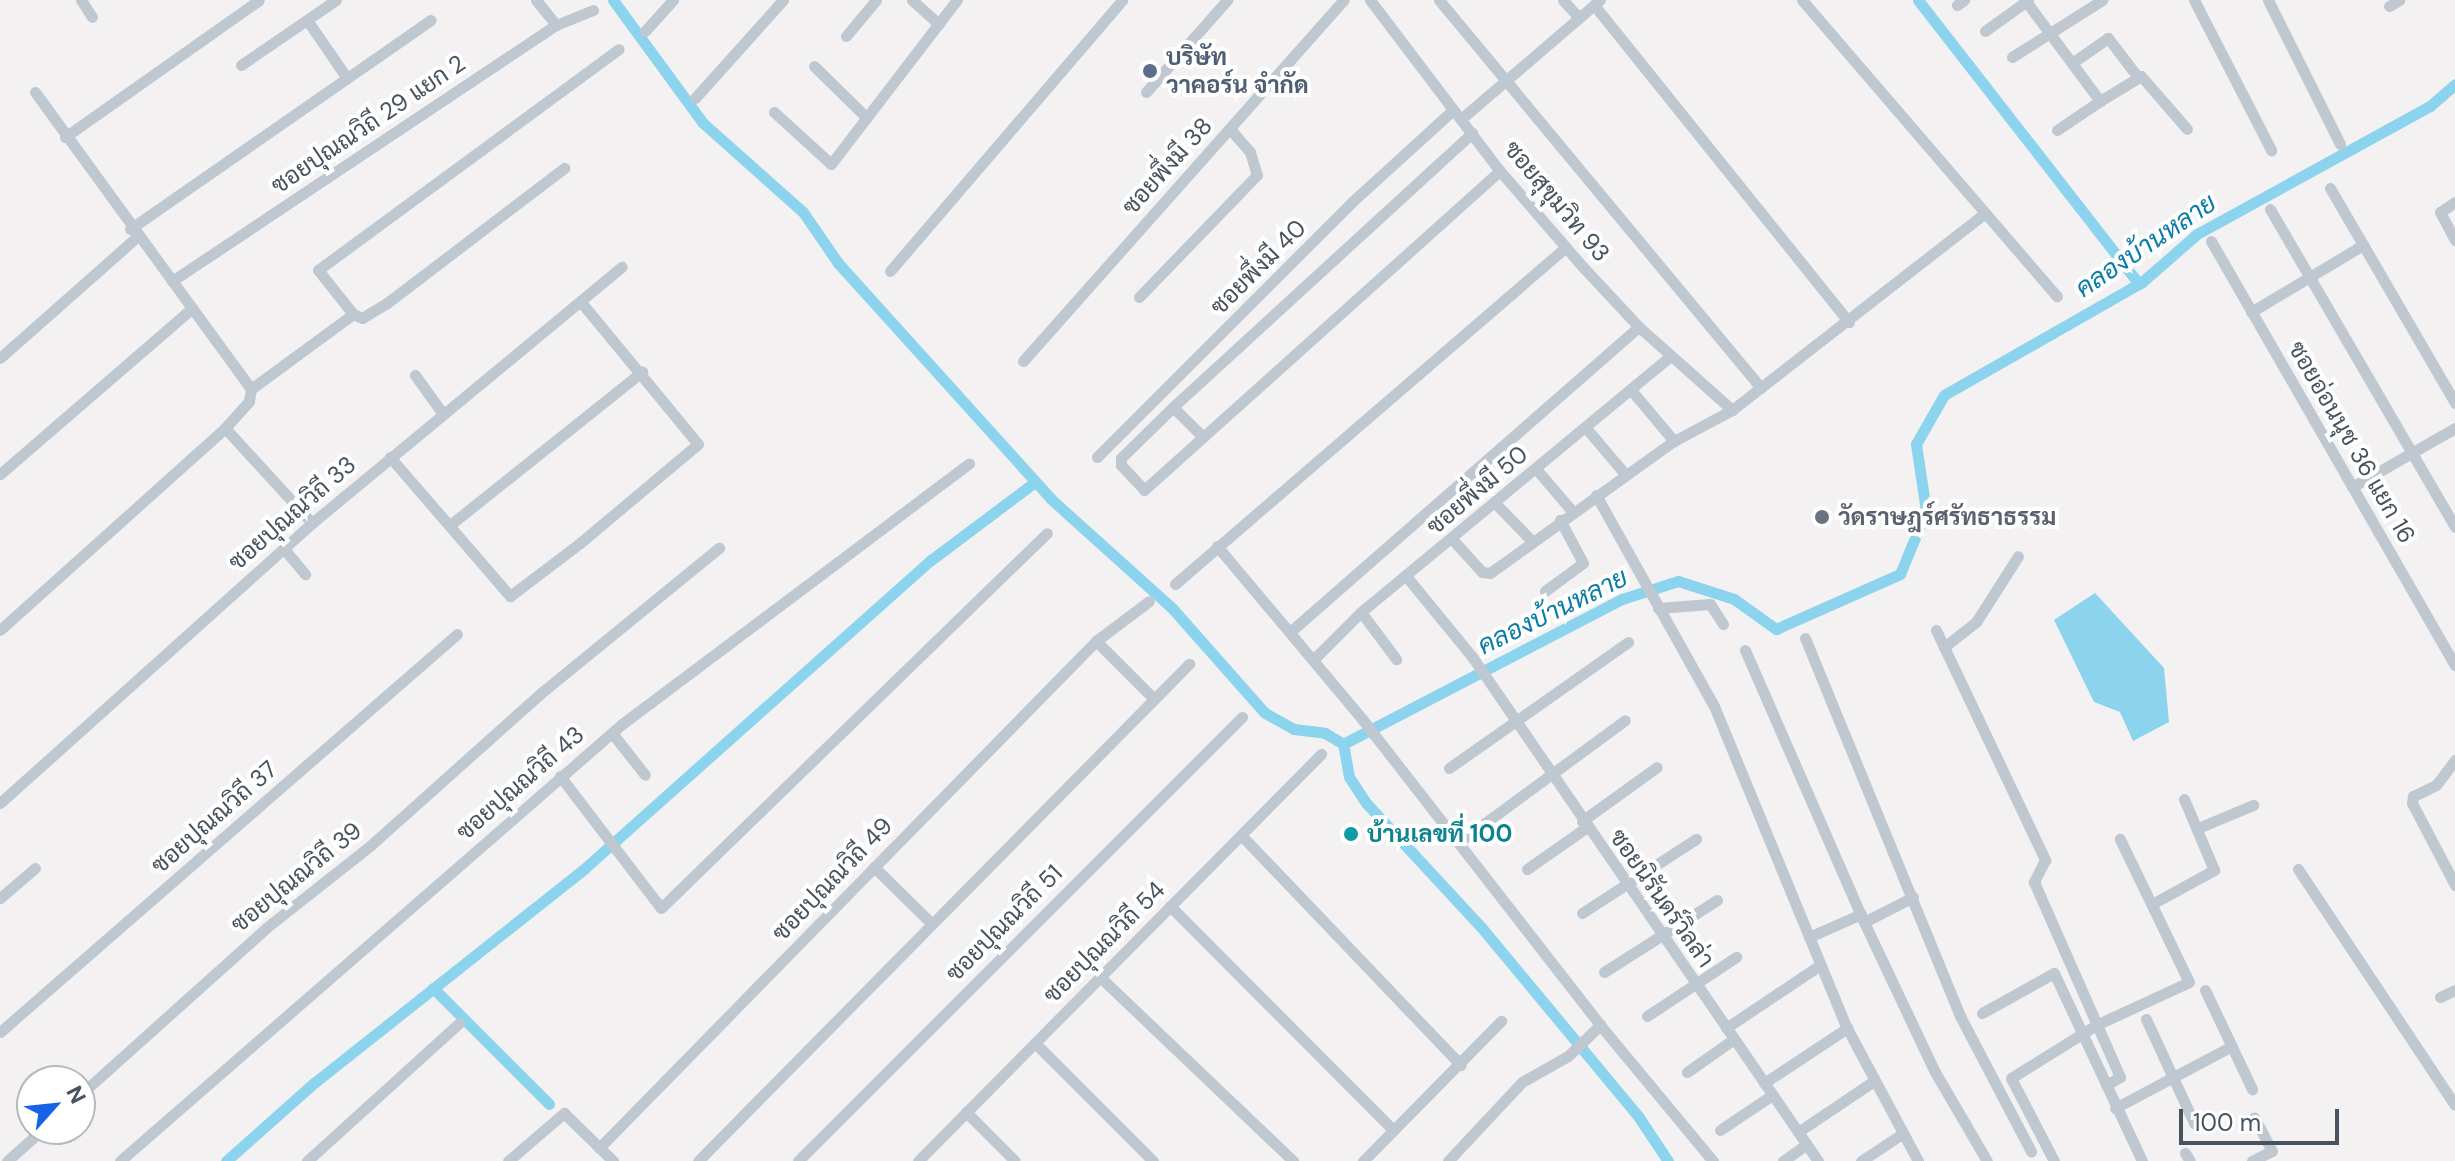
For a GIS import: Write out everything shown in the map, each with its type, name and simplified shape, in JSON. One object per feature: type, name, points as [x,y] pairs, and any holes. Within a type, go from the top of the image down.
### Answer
[{"type":"street","points":[[81,0],[92,17]]},
{"type":"street","points":[[65,137],[259,0]]},
{"type":"street","points":[[241,65],[336,0]]},
{"type":"street","points":[[536,0],[556,25]]},
{"type":"street","points":[[645,31],[673,0]]},
{"type":"street","points":[[695,98],[783,0]]},
{"type":"street","points":[[846,36],[876,0]]},
{"type":"street","points":[[912,0],[939,24]]},
{"type":"street","points":[[774,112],[831,164],[957,0]]},
{"type":"street","points":[[890,271],[1122,0]]},
{"type":"street","points":[[1146,92],[1227,0]]},
{"type":"street","name":"ซอยพึ่งมี 38","points":[[1023,361],[1344,0]]},
{"type":"street","name":"ซอยสุขุมวิท 93","points":[[1370,0],[1500,171],[1566,247],[1639,327],[1732,410]]},
{"type":"street","points":[[1439,0],[1761,388]]},
{"type":"street","points":[[1563,0],[1579,18]]},
{"type":"street","points":[[1802,0],[2057,296]]},
{"type":"street","points":[[1985,31],[2027,0],[2100,101]]},
{"type":"street","points":[[2012,57],[2102,0]]},
{"type":"street","points":[[2194,0],[2271,150]]},
{"type":"street","points":[[2268,0],[2340,144]]},
{"type":"street","points":[[1597,2],[1849,322]]},
{"type":"street","name":"ซอยพึ่งมี 40","points":[[1097,457],[1353,201],[1457,114],[1504,82],[1597,2]]},
{"type":"street","name":"ซอยปุณณวิถี 29 แยก 2","points":[[172,281],[556,25],[593,10]]},
{"type":"street","points":[[307,20],[347,78]]},
{"type":"street","points":[[1,355],[133,233],[431,20]]},
{"type":"street","points":[[2072,63],[2110,38],[2137,76]]},
{"type":"street","points":[[564,168],[387,303],[362,318],[353,314],[318,270],[619,49]]},
{"type":"street","points":[[814,66],[867,118]]},
{"type":"street","points":[[2057,130],[2137,76],[2144,77],[2187,129]]},
{"type":"street","points":[[35,92],[133,233],[251,389]]},
{"type":"street","points":[[1139,297],[1257,175],[1250,152],[1230,129]]},
{"type":"street","points":[[1472,133],[1173,407],[1120,460],[1144,490],[1157,483],[1203,437],[1500,171]]},
{"type":"street","points":[[2330,188],[2455,403]]},
{"type":"street","points":[[2455,202],[2440,212],[2455,240]]},
{"type":"street","points":[[2270,209],[2455,527]]},
{"type":"street","points":[[1453,540],[1486,574],[1674,441],[1732,410],[1984,214]]},
{"type":"street","name":"ซอยอ่อนนุช 36 แยก 16","points":[[2211,241],[2455,665]]},
{"type":"street","points":[[2251,312],[2363,245]]},
{"type":"street","points":[[1175,584],[1566,247]]},
{"type":"street","name":"ซอยปุณณวิถี 33","points":[[0,803],[312,523],[622,267]]},
{"type":"street","points":[[390,457],[510,596],[698,444],[642,372],[580,301]]},
{"type":"street","points":[[0,474],[192,308]]},
{"type":"street","points":[[0,630],[225,428],[249,401],[251,389],[353,314]]},
{"type":"street","points":[[1290,632],[1639,327]]},
{"type":"street","name":"ซอยพึ่งมี 50","points":[[1313,660],[1361,612],[1453,540],[1671,356]]},
{"type":"street","points":[[450,525],[642,372]]},
{"type":"street","points":[[415,375],[443,414]]},
{"type":"street","points":[[1631,390],[1674,441]]},
{"type":"street","points":[[1173,407],[1203,437]]},
{"type":"street","points":[[225,428],[312,523]]},
{"type":"street","points":[[1586,428],[1625,474]]},
{"type":"street","points":[[2352,487],[2455,428]]},
{"type":"street","name":"ซอยปุณณวิถี 43","points":[[120,1161],[612,733],[969,463]]},
{"type":"street","points":[[1537,470],[1572,511]]},
{"type":"street","points":[[1596,495],[1642,583],[1714,706],[1847,1028],[1918,1161]]},
{"type":"street","points":[[1496,504],[1531,540]]},
{"type":"street","points":[[1545,591],[1581,570],[1583,563],[1560,520]]},
{"type":"street","points":[[560,776],[661,908],[1047,533]]},
{"type":"street","points":[[1217,546],[1362,719],[1600,1025],[1713,1161]]},
{"type":"street","name":"ซอยปุณณวิถี 39","points":[[96,1081],[266,928],[371,845],[541,693],[719,548]]},
{"type":"street","points":[[284,549],[305,574]]},
{"type":"street","points":[[1944,647],[1976,622],[2018,556]]},
{"type":"street","name":"ซอยนิรันดร์วิลล่า","points":[[1406,576],[1473,658],[1488,685],[1818,1161]]},
{"type":"street","name":"ซอยปุณณวิถี 49","points":[[599,1148],[1096,641],[1149,601]]},
{"type":"street","points":[[1658,608],[1710,604],[1723,624]]},
{"type":"street","points":[[1361,612],[1396,659]]},
{"type":"street","points":[[1936,630],[2041,848],[2045,860],[2034,882],[2120,1077],[2106,1085]]},
{"type":"street","name":"ซอยปุณณวิถี 37","points":[[0,1032],[457,634]]},
{"type":"street","points":[[1805,638],[1960,1016],[2031,1151]]},
{"type":"street","points":[[1096,641],[1154,699]]},
{"type":"street","points":[[1449,768],[1513,720],[1628,642]]},
{"type":"street","points":[[1745,650],[1862,918],[1935,1072],[1987,1161]]},
{"type":"street","points":[[698,1161],[1189,664]]},
{"type":"street","name":"ซอยปุณณวิถี 51","points":[[798,1161],[1242,717]]},
{"type":"street","points":[[1466,837],[1625,720]]},
{"type":"street","points":[[612,733],[645,775]]},
{"type":"street","name":"ซอยปุณณวิถี 54","points":[[918,1161],[1321,754]]},
{"type":"street","points":[[2455,760],[2412,803],[2455,885]]},
{"type":"street","points":[[1527,869],[1657,767]]},
{"type":"street","points":[[2152,904],[2210,876],[2214,862],[2184,799]]},
{"type":"street","points":[[2198,828],[2253,805]]},
{"type":"street","points":[[1241,835],[1461,1065]]},
{"type":"street","points":[[1582,913],[1696,839]]},
{"type":"street","points":[[2054,1161],[2011,1078],[2096,1025],[2189,982],[2120,839]]},
{"type":"street","points":[[874,867],[932,924]]},
{"type":"street","points":[[0,898],[35,868]]},
{"type":"street","points":[[2298,869],[2455,1105]]},
{"type":"street","points":[[1809,937],[1913,897]]},
{"type":"street","points":[[1604,972],[1717,900]]},
{"type":"street","points":[[1170,906],[1393,1130]]},
{"type":"street","points":[[1647,1016],[1736,957]]},
{"type":"street","points":[[1726,1028],[1820,965]]},
{"type":"street","points":[[1982,1013],[2054,973],[2142,1161]]},
{"type":"street","points":[[1100,977],[1293,1161]]},
{"type":"street","points":[[2205,990],[2252,1089]]},
{"type":"street","points":[[2440,997],[2455,990]]},
{"type":"street","points":[[2146,1019],[2194,1123]]},
{"type":"street","points":[[1363,1161],[1461,1065],[1501,1021]]},
{"type":"street","points":[[307,1161],[459,1023]]},
{"type":"street","points":[[1448,1161],[1522,1082],[1568,1056],[1588,1040],[1600,1025]]},
{"type":"street","points":[[1764,1083],[1847,1028]]},
{"type":"street","points":[[1687,1072],[1734,1039]]},
{"type":"street","points":[[1035,1043],[1153,1161]]},
{"type":"street","points":[[2115,1108],[2232,1046]]},
{"type":"street","points":[[1798,1132],[1874,1081]]},
{"type":"street","points":[[1720,1130],[1772,1095]]},
{"type":"street","points":[[966,1112],[1015,1161]]},
{"type":"street","points":[[508,1161],[564,1113],[613,1161]]},
{"type":"street","points":[[2252,1161],[2275,1156],[2254,1117]]},
{"type":"street","points":[[1861,1161],[1902,1134]]},
{"type":"street","points":[[1783,1161],[1807,1144]]},
{"type":"street","points":[[7,1161],[25,1145]]},
{"type":"water","points":[[2095,593],[2164,668],[2169,722],[2133,741],[2120,712],[2094,702],[2054,620]]},
{"type":"waterway","points":[[613,0],[703,123],[803,212],[838,263],[1051,499],[1172,608],[1265,713],[1294,729],[1325,733],[1343,744]]},
{"type":"waterway","points":[[1918,0],[2139,284]]},
{"type":"waterway","name":"คลองบ้านหลาย","points":[[1668,1161],[1638,1116],[1481,927],[1366,803],[1349,777],[1343,744],[1622,599],[1678,581],[1734,599],[1776,629],[1900,574],[1926,511],[1916,444],[1944,395],[2142,282],[2197,234],[2430,106],[2455,84]]},
{"type":"waterway","points":[[226,1161],[314,1083],[585,868],[931,560],[1035,482]]},
{"type":"waterway","points":[[433,988],[549,1104]]},
{"type":"place","name":"บริษัท วาคอร์น จำกัด","points":[[1150,71]]},
{"type":"place","name":"วัดราษฎร์ศรัทธาธรรม","points":[[1822,517]]},
{"type":"place","name":"บ้านเลขที่ 100","points":[[1351,834]]}]
